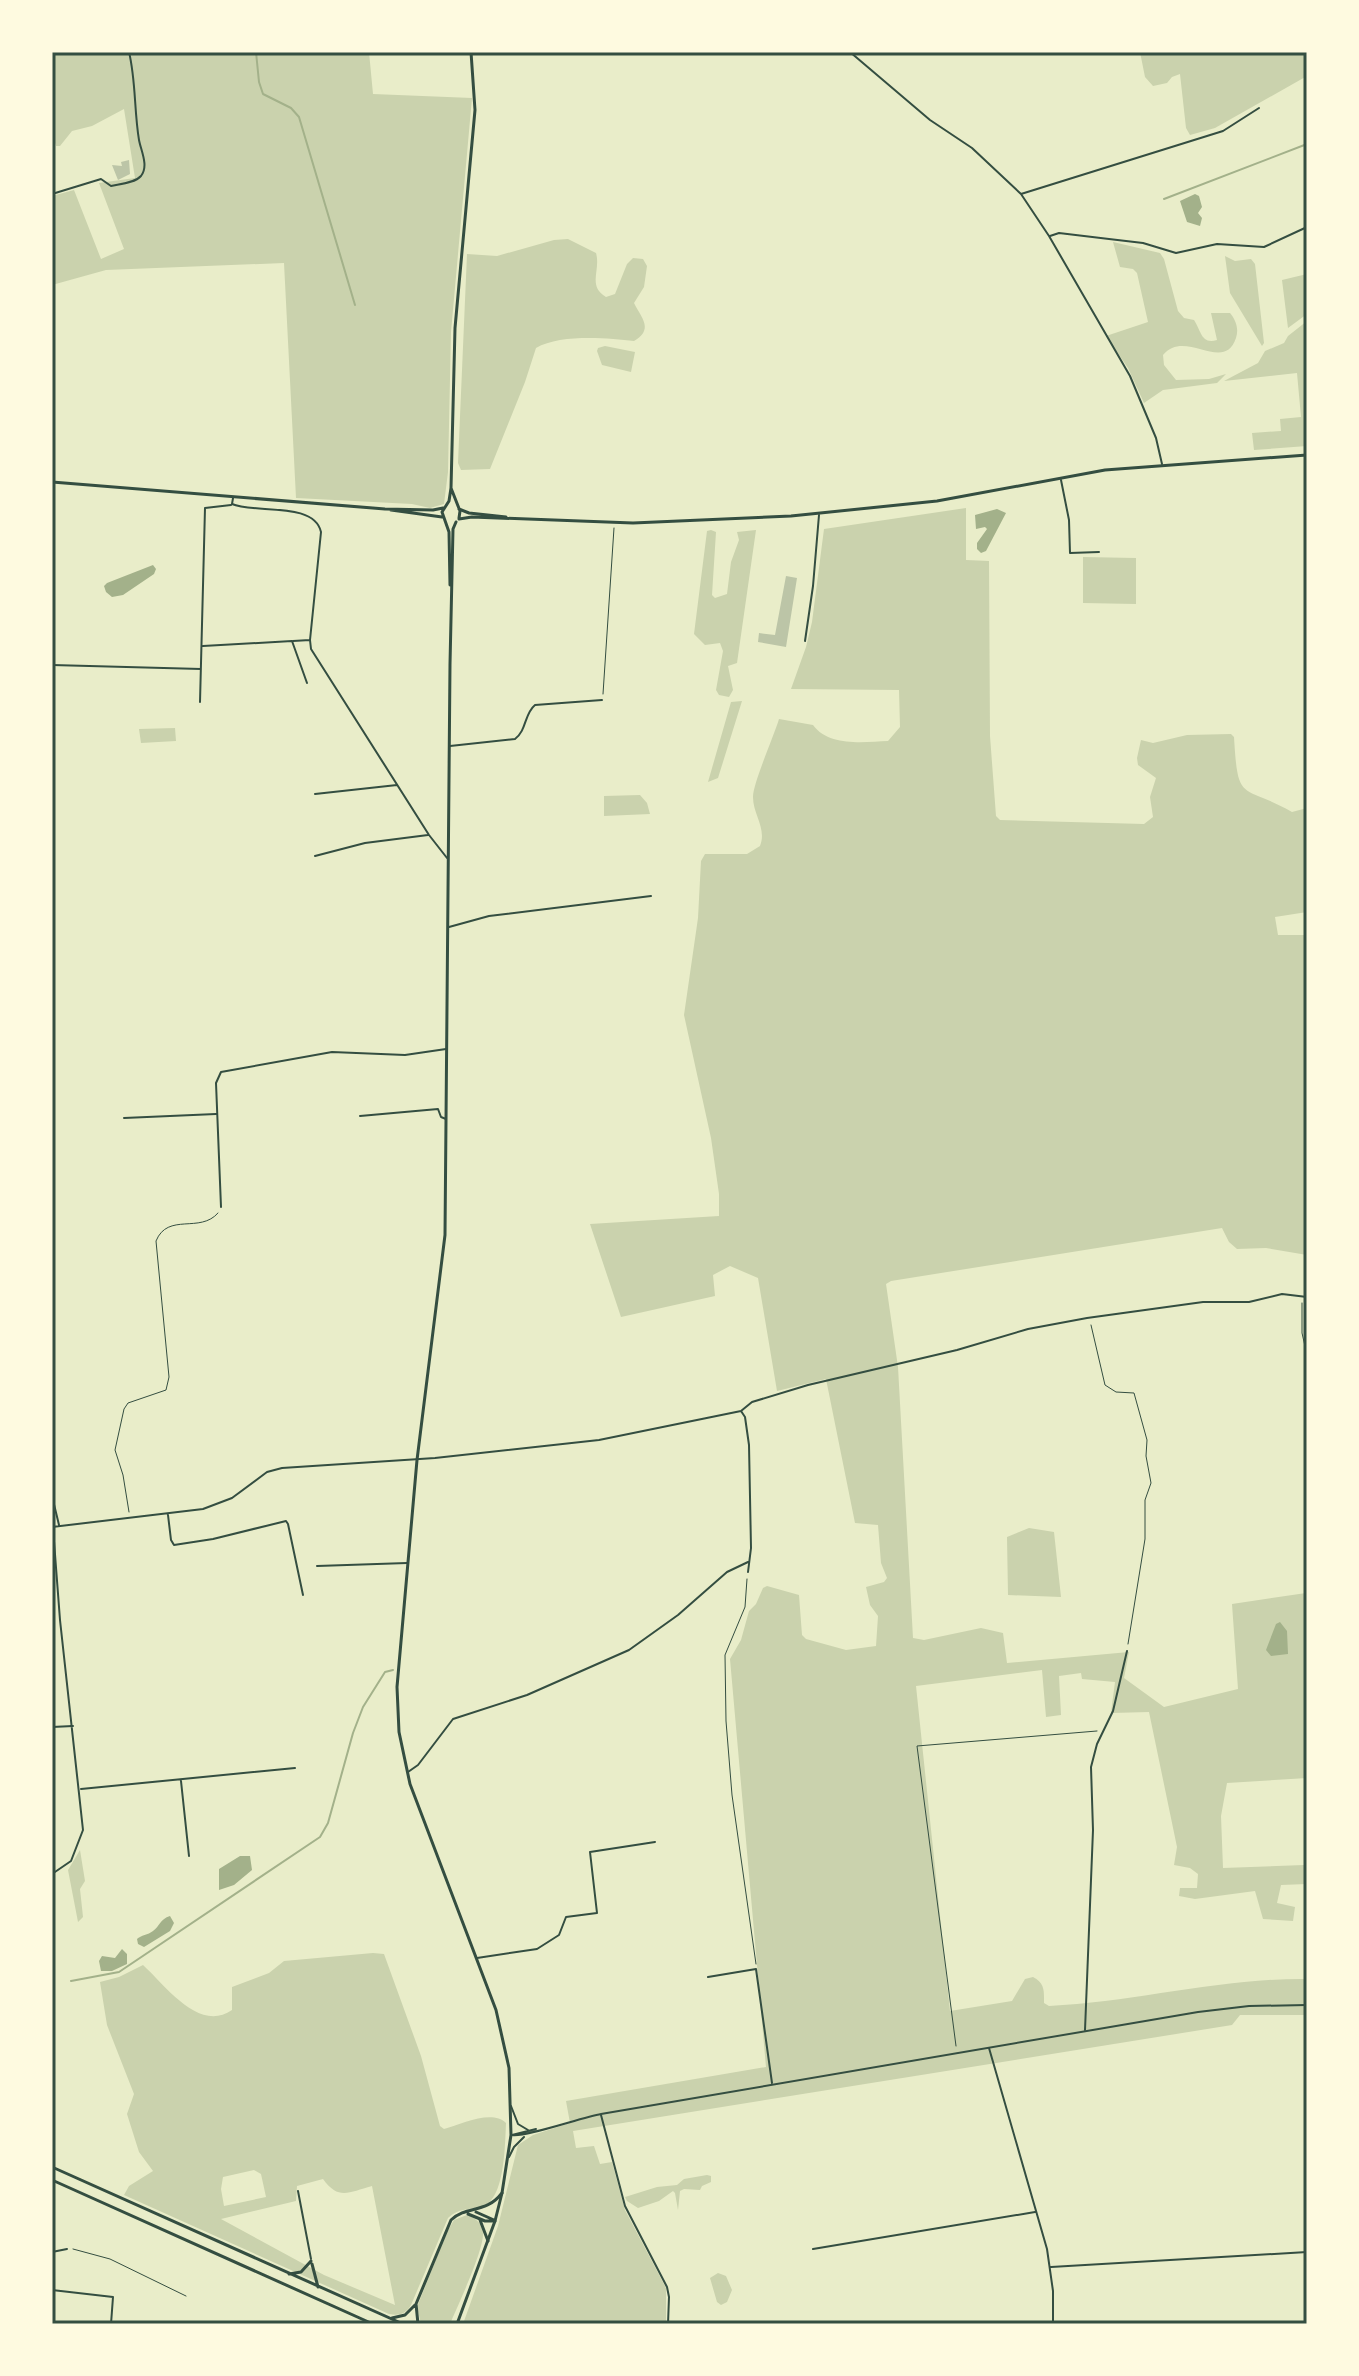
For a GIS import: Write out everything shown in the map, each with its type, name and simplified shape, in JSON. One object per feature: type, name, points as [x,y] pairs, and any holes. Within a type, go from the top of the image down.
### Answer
[{"type":"main road","points":[[457,2324],[495,2221],[509,2158],[511,2105],[508,2060],[502,2027],[407,1772],[397,1701],[417,1460],[445,1235],[451,588],[449,532],[444,519],[451,488],[454,338],[475,110],[471,52]]},
{"type":"main road","points":[[385,509],[457,520],[468,517],[613,523],[734,520],[937,501],[1105,470],[1307,455]]},
{"type":"main road","points":[[52,482],[385,509],[433,510],[445,506],[469,513],[511,518]]},
{"type":"main road","points":[[451,488],[458,508],[451,588]]},
{"type":"main road","points":[[52,2167],[403,2324]]},
{"type":"main road","points":[[52,2180],[373,2324]]},
{"type":"main road","points":[[388,2318],[405,2315],[416,2304],[453,2217],[489,2206],[502,2193]]},
{"type":"main road","points":[[472,2211],[488,2215],[495,2221]]},
{"type":"main road","points":[[464,2212],[495,2221]]},
{"type":"main road","points":[[477,2217],[482,2222],[488,2241]]},
{"type":"main road","points":[[289,2274],[301,2272],[311,2261]]},
{"type":"main road","points":[[311,2261],[318,2287]]},
{"type":"main road","points":[[416,2304],[418,2324]]},
{"type":"street","points":[[52,194],[101,179],[111,186],[135,180],[141,175],[145,165],[136,122],[134,73],[129,52]]},
{"type":"street","points":[[850,52],[930,120],[972,148],[1021,194],[1049,236],[1097,324],[1130,376],[1156,438],[1162,465]]},
{"type":"street","points":[[1021,194],[1223,131],[1259,108]]},
{"type":"street","points":[[1049,236],[1059,233],[1143,243],[1176,253],[1226,244],[1264,247],[1307,227]]},
{"type":"street","points":[[1061,478],[1069,520],[1070,553],[1099,552]]},
{"type":"street","points":[[232,504],[233,497]]},
{"type":"street","points":[[200,702],[205,508],[232,504],[309,516],[318,522],[321,532],[311,649],[442,856],[448,858]]},
{"type":"street","points":[[805,641],[819,514]]},
{"type":"street","points":[[202,646],[310,640]]},
{"type":"street","points":[[292,641],[307,683]]},
{"type":"street","points":[[52,665],[201,669]]},
{"type":"street","points":[[449,746],[515,739],[522,733],[530,710],[535,705],[602,700]]},
{"type":"street","points":[[315,794],[397,785]]},
{"type":"street","points":[[315,856],[361,844],[429,835]]},
{"type":"street","points":[[448,927],[501,914],[651,896]]},
{"type":"street","points":[[221,1207],[216,1083],[221,1072],[332,1052],[405,1055],[447,1049]]},
{"type":"street","points":[[360,1116],[438,1109],[441,1117],[446,1119]]},
{"type":"street","points":[[124,1118],[217,1114]]},
{"type":"street","points":[[52,1874],[71,1861],[81,1837],[83,1820],[52,1527],[168,1514],[214,1505],[276,1469],[417,1460],[599,1440],[741,1411],[748,1404],[769,1397],[957,1350],[1004,1335],[1087,1318],[1203,1302],[1249,1302],[1282,1294],[1307,1297]]},
{"type":"street","points":[[741,1411],[745,1417],[749,1445],[751,1548],[748,1572]]},
{"type":"street","points":[[52,1496],[60,1526]]},
{"type":"street","points":[[168,1514],[174,1545],[286,1521],[303,1595]]},
{"type":"street","points":[[317,1566],[408,1562]]},
{"type":"street","points":[[407,1772],[418,1765],[453,1719],[527,1695],[629,1650],[678,1615],[727,1572],[748,1562]]},
{"type":"street","points":[[1085,2032],[1093,1830],[1091,1767],[1097,1744],[1113,1711],[1127,1651]]},
{"type":"street","points":[[52,1727],[73,1726]]},
{"type":"street","points":[[80,1789],[295,1768]]},
{"type":"street","points":[[180,1780],[189,1856]]},
{"type":"street","points":[[477,1958],[537,1949],[559,1935],[566,1917],[597,1913],[591,1851],[655,1842]]},
{"type":"street","points":[[708,1977],[756,1969],[773,2084]]},
{"type":"street","points":[[511,2135],[601,2114],[989,2047],[1232,2008],[1307,2005]]},
{"type":"street","points":[[989,2047],[1047,2249],[1053,2324]]},
{"type":"street","points":[[511,2105],[516,2122],[528,2130]]},
{"type":"street","points":[[601,2114],[625,2206],[669,2292],[668,2324]]},
{"type":"street","points":[[509,2158],[516,2143],[538,2129]]},
{"type":"street","points":[[511,2135],[526,2135]]},
{"type":"street","points":[[298,2191],[311,2261]]},
{"type":"street","points":[[813,2249],[1036,2211]]},
{"type":"street","points":[[52,2252],[67,2249]]},
{"type":"street","points":[[1050,2267],[1307,2252]]},
{"type":"street","points":[[52,2302],[53,2290],[113,2297],[111,2324]]},
{"type":"path","points":[[602,700],[613,523]]},
{"type":"path","points":[[130,1519],[123,1475],[115,1450],[124,1409],[128,1403],[166,1390],[169,1377],[156,1241],[164,1228],[205,1223],[214,1218],[221,1207]]},
{"type":"path","points":[[1302,1296],[1302,1333],[1307,1355]]},
{"type":"path","points":[[1087,1318],[1094,1331],[1105,1385],[1116,1392],[1134,1393],[1147,1440],[1151,1490],[1145,1500],[1145,1539],[1127,1651]]},
{"type":"path","points":[[748,1572],[745,1607],[725,1655],[726,1721],[732,1795],[756,1969]]},
{"type":"path","points":[[956,2053],[917,1746],[1094,1731],[1103,1733]]},
{"type":"path","points":[[67,2249],[75,2248],[110,2259],[186,2296]]},
{"type":"shaded area","points":[[52,52],[369,52],[373,94],[472,98],[451,332],[448,472],[444,504],[430,508],[412,504],[296,498],[284,263],[106,270],[52,285],[52,196],[74,190],[101,259],[124,249],[99,183],[135,178],[124,109],[92,126],[72,131],[60,146],[56,146],[52,133]]},
{"type":"shaded area","points":[[1140,52],[1307,52],[1307,76],[1215,128],[1190,135],[1186,128],[1180,74],[1167,83],[1153,86],[1145,77]]},
{"type":"shaded area","points":[[1195,194],[1199,196],[1202,207],[1198,213],[1202,218],[1200,226],[1187,222],[1180,201]]},
{"type":"shaded area","points":[[568,239],[596,253],[597,288],[606,297],[615,294],[627,264],[633,258],[643,259],[647,266],[644,287],[634,303],[644,322],[644,332],[634,341],[570,339],[536,348],[490,469],[461,470],[458,463],[467,254],[497,256]]},
{"type":"shaded area","points":[[1113,242],[1160,253],[1178,311],[1184,318],[1194,320],[1205,339],[1217,340],[1211,313],[1230,313],[1237,331],[1230,348],[1213,352],[1182,346],[1172,348],[1163,355],[1164,365],[1176,380],[1209,379],[1226,374],[1217,383],[1163,390],[1144,403],[1128,368],[1106,336],[1148,322],[1137,273],[1133,269],[1120,267]]},
{"type":"shaded area","points":[[1225,256],[1235,261],[1251,259],[1255,264],[1262,346],[1230,293]]},
{"type":"shaded area","points":[[1307,274],[1307,314],[1288,328],[1282,280]]},
{"type":"shaded area","points":[[1307,321],[1307,446],[1254,450],[1252,433],[1281,431],[1280,419],[1301,417],[1297,373],[1224,381],[1258,363],[1265,351],[1284,343]]},
{"type":"shaded area","points":[[605,346],[635,352],[631,372],[602,365],[597,351]]},
{"type":"shaded area","points":[[966,508],[966,560],[989,561],[990,736],[996,816],[1000,820],[1144,824],[1153,817],[1150,797],[1156,778],[1138,765],[1141,740],[1153,743],[1187,735],[1231,734],[1234,737],[1238,773],[1245,789],[1292,812],[1307,808],[1307,912],[1275,917],[1278,935],[1307,935],[1307,1255],[1266,1248],[1237,1249],[1229,1242],[1222,1228],[886,1284],[898,1367],[913,1638],[924,1640],[981,1628],[1003,1633],[1007,1663],[1129,1652],[1124,1678],[1164,1707],[1238,1689],[1232,1604],[1306,1593],[1307,1778],[1227,1783],[1221,1816],[1223,1868],[1304,1865],[1307,1884],[1281,1885],[1277,1903],[1295,1907],[1293,1921],[1263,1919],[1255,1891],[1195,1899],[1179,1896],[1180,1888],[1197,1888],[1198,1874],[1190,1868],[1174,1865],[1177,1847],[1149,1712],[1111,1713],[1115,1682],[1082,1679],[1081,1673],[1059,1676],[1061,1715],[1046,1717],[1042,1670],[916,1686],[950,2011],[1012,2001],[1025,1979],[1033,1977],[1042,1985],[1044,2003],[1049,2006],[1242,1982],[1307,1979],[1307,2015],[1240,2015],[1232,2025],[573,2131],[576,2148],[594,2146],[600,2164],[612,2162],[625,2210],[666,2288],[666,2324],[463,2324],[498,2226],[518,2145],[533,2135],[570,2123],[566,2101],[766,2067],[730,1659],[741,1640],[749,1611],[767,1586],[799,1595],[802,1635],[806,1639],[846,1650],[876,1646],[878,1616],[870,1605],[866,1587],[884,1582],[887,1578],[881,1563],[878,1525],[855,1523],[826,1379],[777,1391],[758,1278],[730,1266],[713,1275],[715,1296],[621,1317],[590,1224],[719,1216],[711,1138],[684,1015],[698,918],[701,861],[705,854],[747,854],[760,846],[762,833],[754,804],[754,790],[779,719],[813,725],[828,737],[848,742],[888,741],[900,727],[899,690],[791,689],[812,622],[824,529]]},
{"type":"shaded area","points":[[997,509],[1006,513],[986,551],[981,553],[977,543],[987,529],[976,529],[975,515]]},
{"type":"shaded area","points":[[756,530],[737,663],[728,666],[733,690],[729,697],[719,695],[716,690],[723,651],[720,643],[705,645],[694,634],[707,531],[716,532],[712,595],[715,598],[727,594],[731,562],[739,540],[737,532]]},
{"type":"shaded area","points":[[1083,557],[1136,558],[1136,604],[1083,603]]},
{"type":"shaded area","points":[[153,565],[156,569],[154,574],[123,595],[112,597],[106,592],[104,586],[107,583]]},
{"type":"shaded area","points":[[742,701],[718,778],[708,782],[731,702]]},
{"type":"shaded area","points":[[175,728],[176,741],[141,743],[139,729]]},
{"type":"shaded area","points":[[640,795],[647,803],[650,814],[604,816],[604,796]]},
{"type":"shaded area","points":[[1029,1528],[1054,1532],[1061,1597],[1008,1595],[1007,1537]]},
{"type":"shaded area","points":[[1280,1622],[1287,1631],[1288,1654],[1271,1656],[1266,1650],[1276,1624]]},
{"type":"shaded area","points":[[80,1850],[85,1881],[80,1889],[83,1917],[78,1922],[68,1870]]},
{"type":"shaded area","points":[[240,1856],[250,1856],[252,1870],[234,1885],[219,1890],[219,1869]]},
{"type":"shaded area","points":[[170,1916],[174,1923],[170,1931],[144,1947],[138,1944],[137,1939],[153,1931]]},
{"type":"shaded area","points":[[122,1949],[127,1954],[127,1964],[112,1971],[101,1971],[99,1961],[102,1956],[115,1958]]},
{"type":"shaded area","points":[[384,1954],[421,2056],[440,2126],[444,2129],[485,2117],[506,2123],[502,2170],[496,2193],[483,2206],[460,2211],[448,2218],[411,2305],[402,2314],[389,2314],[124,2195],[129,2186],[153,2171],[139,2152],[127,2114],[134,2094],[107,2025],[100,1982],[143,1965],[184,2004],[207,2016],[220,2016],[232,2010],[232,1987],[269,1973],[284,1961]],"holes":[[[254,2170],[261,2174],[266,2197],[224,2206],[221,2189],[223,2177]],[[323,2179],[334,2190],[345,2193],[372,2186],[395,2305],[324,2275],[221,2219],[296,2201],[297,2186]]]},
{"type":"shaded area","points":[[711,2176],[711,2182],[700,2190],[680,2191],[678,2210],[673,2191],[659,2201],[638,2208],[625,2197],[657,2187],[677,2185],[684,2179]]},
{"type":"shaded area","points":[[467,2215],[478,2221],[483,2233],[464,2291],[450,2324],[421,2324],[417,2307],[447,2232],[454,2220]]},
{"type":"shaded area","points":[[718,2273],[726,2276],[732,2290],[727,2302],[721,2305],[717,2302],[710,2278]]},
{"type":"building","points":[[129,160],[130,174],[118,180],[112,165],[122,166],[121,162]]},
{"type":"building","points":[[786,576],[797,578],[786,647],[758,642],[759,633],[775,635]]},
{"type":"waterway","points":[[256,52],[263,94],[291,108],[299,117],[355,305]]},
{"type":"waterway","points":[[1164,199],[1307,144]]},
{"type":"waterway","points":[[71,1981],[119,1972],[320,1837],[328,1823],[363,1707],[385,1672],[393,1670]]}]
